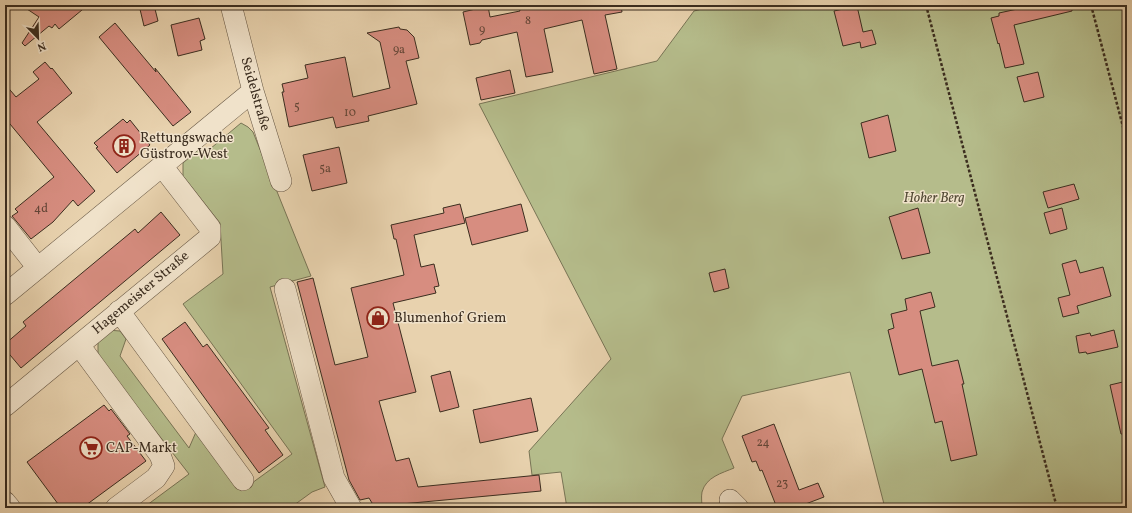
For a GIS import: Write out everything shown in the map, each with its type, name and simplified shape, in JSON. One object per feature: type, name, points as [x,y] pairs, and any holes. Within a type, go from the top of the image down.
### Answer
[{"type":"street","name":"Seidelstraße","points":[[231,5],[253,91],[281,182]]},
{"type":"street","points":[[5,295],[253,91]]},
{"type":"street","name":"Hagemeister Straße","points":[[5,406],[210,237],[210,228],[162,166]]},
{"type":"street","points":[[5,226],[38,268]]},
{"type":"street","points":[[285,289],[334,478],[351,508]]},
{"type":"street","points":[[119,312],[243,480]]},
{"type":"street","points":[[79,345],[160,455],[164,466],[156,478],[116,508]]},
{"type":"street","points":[[5,502],[10,508]]},
{"type":"path","points":[[926,5],[1057,508]]},
{"type":"path","points":[[1091,5],[1127,142]]},
{"type":"green space","name":"Hoher Berg","points":[[718,5],[1127,5],[1127,508],[885,508],[850,372],[742,396],[722,439],[734,468],[715,476],[707,483],[702,492],[702,508],[567,508],[561,472],[532,475],[529,451],[611,359],[479,104],[657,61],[694,11]]},
{"type":"green space","points":[[241,123],[253,132],[311,276],[270,287],[325,487],[312,492],[290,508],[143,508],[189,474],[98,357],[98,337],[107,330],[120,331],[126,339],[120,356],[189,448],[196,432],[241,491],[292,454],[183,304],[223,274],[220,223],[183,176],[183,163],[200,148],[204,154]]},
{"type":"building","points":[[21,5],[88,5],[59,29],[55,24],[52,28],[49,26],[25,46],[22,43],[39,17]]},
{"type":"building","points":[[139,5],[154,5],[158,21],[144,26]]},
{"type":"building","points":[[518,5],[621,5],[622,12],[605,15],[617,69],[594,74],[582,20],[544,29],[553,72],[526,77],[517,32],[482,40],[480,43],[470,45],[463,12],[488,6],[490,17],[520,11]]},
{"type":"building","points":[[1022,5],[1072,5],[1072,11],[1014,25],[1024,64],[1005,68],[991,18],[999,16],[999,13],[1022,8]]},
{"type":"building","points":[[857,6],[863,32],[872,30],[876,44],[861,48],[860,42],[843,46],[834,11]]},
{"type":"building","points":[[199,18],[205,39],[200,41],[202,50],[178,56],[171,25]]},
{"type":"building","points":[[115,23],[191,112],[173,126],[99,37]]},
{"type":"building","points":[[399,27],[400,29],[407,30],[414,37],[419,58],[406,61],[417,104],[368,116],[369,121],[336,128],[333,117],[289,127],[282,92],[284,92],[282,84],[308,78],[305,65],[345,57],[353,97],[390,88],[380,42],[367,33]]},
{"type":"building","points":[[45,62],[51,69],[52,68],[72,93],[37,122],[95,191],[78,206],[73,200],[53,222],[31,239],[12,216],[18,212],[15,209],[54,177],[5,118],[5,84],[16,97],[39,79],[33,72]]},
{"type":"building","points":[[510,70],[515,93],[481,100],[476,78]]},
{"type":"building","points":[[1038,72],[1044,97],[1024,102],[1017,77]]},
{"type":"building","points":[[888,115],[896,151],[869,158],[861,123]]},
{"type":"building","name":"Rettungswache Güstrow-West","points":[[123,119],[127,123],[130,120],[150,145],[117,173],[96,148],[98,147],[94,143]]},
{"type":"building","points":[[339,147],[347,183],[312,191],[303,155]]},
{"type":"building","points":[[1074,184],[1079,199],[1048,208],[1043,192]]},
{"type":"building","points":[[460,204],[465,223],[414,235],[421,267],[434,264],[439,286],[434,287],[436,293],[393,303],[416,392],[379,401],[396,461],[409,458],[418,487],[539,475],[541,491],[391,505],[393,508],[375,508],[369,498],[360,500],[349,480],[297,282],[313,278],[335,365],[368,357],[351,288],[404,275],[396,239],[394,239],[391,225],[444,213],[443,208]]},
{"type":"building","points":[[521,204],[528,231],[472,245],[465,218]]},
{"type":"building","points":[[918,208],[930,253],[902,259],[889,217]]},
{"type":"building","points":[[1062,208],[1067,229],[1050,234],[1044,213]]},
{"type":"building","points":[[161,212],[180,235],[21,368],[5,349],[5,344],[26,326],[23,322],[135,229],[138,233]]},
{"type":"building","points":[[1076,260],[1080,273],[1103,267],[1111,296],[1077,306],[1079,313],[1063,317],[1058,298],[1070,295],[1062,264]]},
{"type":"building","points":[[725,269],[729,288],[714,292],[709,273]]},
{"type":"building","points":[[931,292],[935,307],[920,311],[932,366],[958,360],[977,455],[951,461],[942,421],[935,423],[922,369],[899,375],[888,330],[894,328],[891,314],[907,310],[905,299]]},
{"type":"building","points":[[185,322],[203,347],[207,344],[269,428],[265,430],[283,455],[259,473],[162,339]]},
{"type":"building","points":[[1114,330],[1118,347],[1087,354],[1086,352],[1079,353],[1076,336],[1090,333],[1091,336]]},
{"type":"building","points":[[450,371],[459,407],[440,412],[431,376]]},
{"type":"building","points":[[1127,381],[1127,434],[1121,434],[1110,385]]},
{"type":"building","points":[[531,398],[538,431],[480,443],[473,410]]},
{"type":"building","name":"CAP-Markt","points":[[104,405],[109,411],[111,409],[130,434],[127,436],[146,461],[82,508],[61,508],[27,462]]},
{"type":"building","points":[[774,424],[799,490],[818,483],[824,497],[795,508],[777,508],[762,470],[760,471],[756,461],[752,462],[742,436]]},
{"type":"place","name":"Rettungswache Güstrow-West","points":[[124,146]]},
{"type":"place","name":"Blumenhof Griem","points":[[378,318]]},
{"type":"place","name":"CAP-Markt","points":[[91,448]]}]
